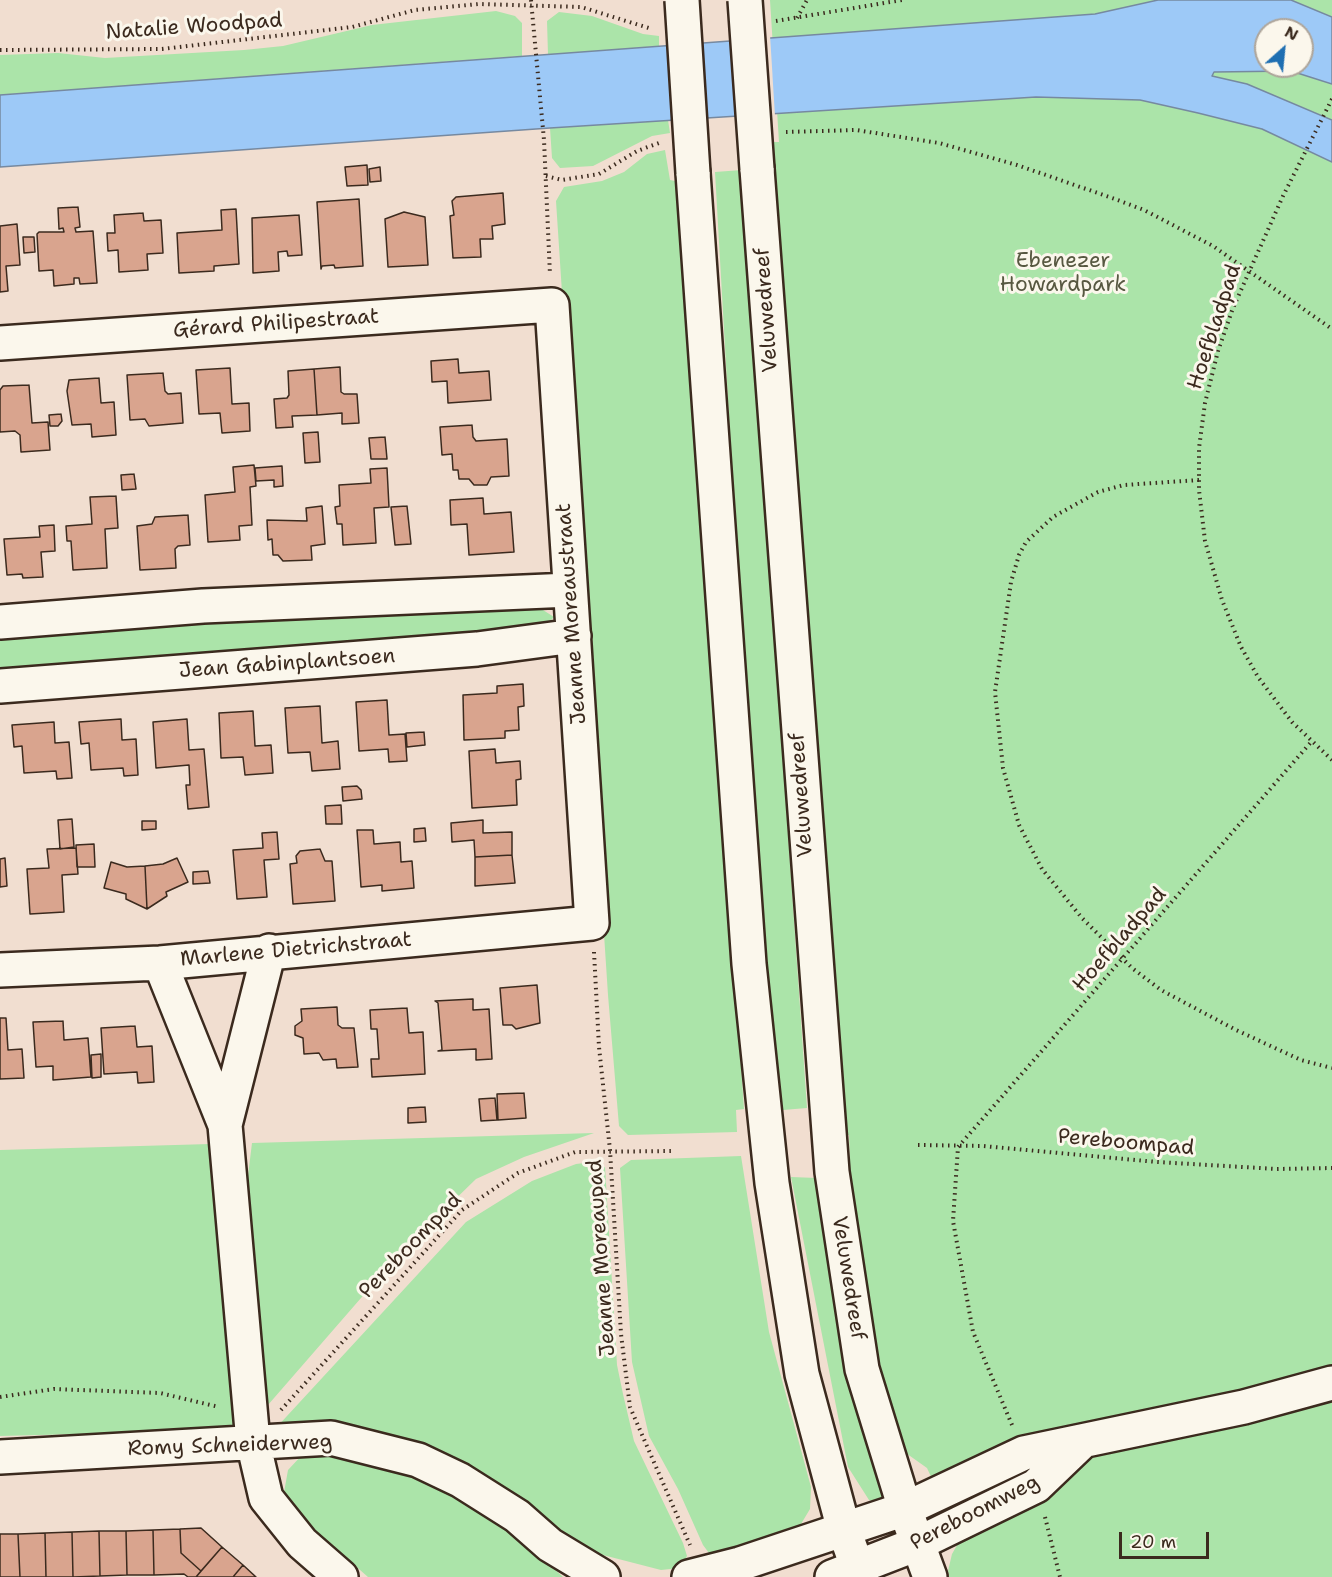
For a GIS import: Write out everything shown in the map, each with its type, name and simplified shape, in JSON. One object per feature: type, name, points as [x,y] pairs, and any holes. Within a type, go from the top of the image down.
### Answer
[{"type":"street","points":[[682,0],[748,952],[762,1103],[802,1374],[844,1530],[850,1574]]},
{"type":"street","name":"Veluwedreef","points":[[745,0],[832,1172],[862,1369],[905,1509],[930,1577]]},
{"type":"street","name":"Gérard Philipestraat","points":[[0,343],[552,305]]},
{"type":"street","name":"Jeanne Moreaustraat","points":[[552,305],[592,923]]},
{"type":"street","points":[[0,622],[202,606],[570,590]]},
{"type":"street","name":"Jean Gabinplantsoen","points":[[0,686],[477,650],[574,636]]},
{"type":"street","name":"Marlene Dietrichstraat","points":[[0,970],[160,963],[269,951],[592,923]]},
{"type":"street","points":[[225,1125],[269,951]]},
{"type":"street","points":[[160,963],[225,1125],[261,1422],[266,1498],[303,1543],[341,1577]]},
{"type":"street","name":"Pereboomweg","points":[[905,1509],[1024,1453],[1244,1407],[1332,1383]]},
{"type":"street","name":"Romy Schneiderweg","points":[[0,1457],[261,1422],[418,1460],[460,1480],[517,1515],[550,1545],[603,1577]]},
{"type":"street","name":"Pereboomweg","points":[[850,1574],[1035,1486],[1083,1441]]},
{"type":"street","points":[[695,1575],[740,1564],[905,1509]]},
{"type":"path","points":[[796,18],[807,0]]},
{"type":"path","points":[[531,2],[544,140],[552,305]]},
{"type":"path","name":"Natalie Woodpad","points":[[0,50],[162,49],[352,27],[415,10],[531,2]]},
{"type":"path","name":"Hoefbladpad","points":[[1332,99],[1248,269],[1218,351],[1199,448],[1199,480],[1205,541],[1222,600],[1241,646],[1258,677],[1292,722],[1332,760]]},
{"type":"path","points":[[776,133],[880,132],[939,143],[1017,165],[1144,210],[1203,241],[1248,269],[1332,329]]},
{"type":"path","points":[[546,176],[562,180],[599,174],[637,151],[669,142]]},
{"type":"path","points":[[1199,480],[1124,485],[1098,492],[1053,517],[1026,542],[1018,555],[1011,582],[995,692],[1003,768],[1018,825],[1042,869],[1082,918],[1124,958],[1161,990],[1301,1060],[1332,1068]]},
{"type":"path","name":"Hoefbladpad","points":[[958,1147],[1312,741]]},
{"type":"path","name":"Jeanne Moreaupad","points":[[592,923],[599,1047],[610,1150],[621,1334],[630,1407],[678,1513],[695,1575]]},
{"type":"path","name":"Pereboompad","points":[[918,1145],[983,1146],[1190,1164],[1277,1169],[1332,1168]]},
{"type":"path","points":[[958,1147],[953,1221],[973,1332],[1024,1453]]},
{"type":"path","name":"Pereboompad","points":[[261,1422],[462,1210],[518,1173],[574,1152],[672,1151]]},
{"type":"path","points":[[0,1397],[54,1389],[160,1393],[237,1411],[261,1422]]},
{"type":"path","points":[[1035,1486],[1060,1577]]},
{"type":"green space","name":"Ebenezer Howardpark","points":[[770,0],[1332,0],[1332,1577],[949,1577],[952,1554],[960,1540],[926,1525],[933,1516],[946,1509],[927,1468],[903,1451],[894,1431],[861,1298],[847,1160],[850,1160],[849,1135],[841,1135],[773,142],[779,142]]},
{"type":"green space","points":[[496,11],[515,16],[522,23],[522,56],[0,95],[0,55],[58,53],[105,58],[244,50],[283,46],[372,25]]},
{"type":"green space","points":[[559,12],[592,16],[643,34],[659,36],[659,46],[548,55],[547,21]]},
{"type":"green space","points":[[668,120],[670,133],[652,136],[593,166],[560,168],[552,158],[550,128]]},
{"type":"green space","points":[[665,150],[670,180],[680,182],[744,1109],[736,1110],[737,1132],[628,1135],[619,1126],[608,995],[556,201],[564,187],[602,181],[624,172],[647,154]]},
{"type":"green space","points":[[742,170],[807,1108],[783,1110],[762,996],[715,172]]},
{"type":"green space","points":[[532,608],[543,610],[554,617],[545,626],[536,628],[0,673],[0,639],[218,620]]},
{"type":"green space","points":[[594,1133],[524,1157],[476,1179],[401,1252],[261,1413],[246,1192],[252,1143]]},
{"type":"green space","points":[[210,1144],[239,1430],[0,1436],[0,1150]]},
{"type":"green space","points":[[741,1156],[769,1332],[811,1487],[810,1509],[798,1529],[712,1557],[703,1545],[678,1489],[649,1436],[632,1362],[620,1168],[631,1160]]},
{"type":"green space","points":[[593,1162],[605,1167],[617,1365],[623,1394],[634,1441],[683,1543],[687,1556],[680,1568],[661,1570],[599,1554],[553,1528],[513,1496],[275,1429],[466,1222],[532,1181],[576,1164]]},
{"type":"green space","points":[[791,1177],[817,1178],[880,1476],[883,1498],[876,1502],[869,1500],[848,1467]]},
{"type":"green space","points":[[312,1453],[374,1462],[413,1473],[500,1519],[563,1577],[368,1577],[311,1527],[283,1498],[288,1470],[302,1455]]},
{"type":"water","points":[[1158,0],[1291,0],[1332,17],[1332,84],[1313,78],[1314,18],[1254,18],[1254,71],[1214,72],[1212,76],[1247,84],[1332,120],[1332,162],[1262,129],[1140,100],[1036,97],[550,128],[0,167],[0,95],[1095,14]]},
{"type":"pier","points":[[770,35],[775,116],[738,119],[732,38]]},
{"type":"building","points":[[367,165],[368,185],[347,186],[345,167]]},
{"type":"building","points":[[380,167],[381,181],[370,182],[369,169]]},
{"type":"building","points":[[503,193],[505,224],[492,226],[493,239],[480,239],[481,257],[453,258],[450,216],[454,215],[452,201],[456,197]]},
{"type":"building","points":[[359,199],[363,266],[335,268],[334,265],[322,266],[321,269],[317,202]]},
{"type":"building","points":[[78,207],[80,227],[75,228],[76,232],[93,231],[97,283],[80,284],[79,278],[74,278],[74,284],[54,286],[53,270],[39,271],[37,234],[39,232],[64,232],[63,228],[59,229],[58,208]]},
{"type":"building","points":[[236,209],[239,264],[214,266],[214,271],[179,273],[177,233],[222,230],[221,210]]},
{"type":"building","points":[[404,212],[425,217],[428,265],[388,267],[385,219]]},
{"type":"building","points":[[143,213],[144,221],[161,220],[163,253],[147,254],[148,270],[119,272],[118,250],[108,251],[107,233],[115,233],[114,215]]},
{"type":"building","points":[[299,215],[302,255],[288,256],[287,251],[278,252],[279,271],[253,273],[252,218]]},
{"type":"building","points":[[17,224],[20,265],[6,266],[8,291],[0,292],[0,226]]},
{"type":"building","points":[[23,237],[34,237],[35,252],[24,253]]},
{"type":"building","points":[[458,359],[459,373],[489,371],[491,400],[448,403],[447,381],[432,382],[431,361]]},
{"type":"building","points":[[340,367],[341,392],[357,394],[359,423],[342,424],[342,413],[317,415],[314,369]]},
{"type":"building","points":[[230,368],[232,404],[249,403],[250,431],[222,433],[220,413],[199,414],[196,370]]},
{"type":"building","points":[[314,369],[317,415],[292,416],[293,427],[276,428],[274,399],[287,398],[289,395],[288,371]]},
{"type":"building","points":[[163,373],[165,391],[168,394],[181,393],[183,423],[149,426],[145,419],[130,420],[127,375]]},
{"type":"building","points":[[99,378],[101,403],[114,402],[116,435],[92,437],[91,424],[72,425],[67,391],[69,380]]},
{"type":"building","points":[[29,385],[32,423],[48,422],[50,450],[21,452],[20,435],[15,431],[0,432],[0,390],[3,386]]},
{"type":"building","points":[[61,414],[62,421],[58,426],[50,426],[49,415]]},
{"type":"building","points":[[472,425],[473,437],[476,441],[507,439],[509,476],[491,477],[487,485],[474,485],[469,479],[459,479],[458,470],[453,470],[452,454],[442,455],[440,427]]},
{"type":"building","points":[[318,432],[320,462],[305,463],[303,433]]},
{"type":"building","points":[[385,437],[387,459],[371,459],[369,438]]},
{"type":"building","points":[[254,465],[256,486],[250,487],[252,525],[239,526],[240,540],[208,542],[205,495],[235,492],[233,467]]},
{"type":"building","points":[[282,466],[283,486],[274,487],[274,480],[256,481],[255,468]]},
{"type":"building","points":[[387,468],[389,507],[374,508],[376,543],[343,545],[342,524],[337,524],[335,507],[340,506],[339,485],[371,483],[370,469]]},
{"type":"building","points":[[134,474],[136,489],[122,490],[121,475]]},
{"type":"building","points":[[116,496],[118,528],[105,529],[107,568],[73,570],[71,541],[67,541],[66,526],[92,524],[90,497]]},
{"type":"building","points":[[483,498],[484,514],[511,512],[514,552],[469,555],[467,524],[451,525],[450,500]]},
{"type":"building","points":[[322,506],[325,544],[311,546],[312,560],[283,561],[278,555],[273,555],[272,539],[268,540],[267,520],[307,521],[306,508]]},
{"type":"building","points":[[407,506],[411,544],[395,545],[391,507]]},
{"type":"building","points":[[188,515],[190,545],[178,546],[175,549],[176,568],[140,570],[137,526],[152,524],[155,517]]},
{"type":"building","points":[[54,525],[55,551],[41,552],[43,577],[23,578],[22,574],[7,575],[4,539],[40,537],[39,526]]},
{"type":"building","points":[[523,684],[524,706],[518,707],[519,730],[505,731],[505,738],[464,740],[463,695],[497,693],[497,686]]},
{"type":"building","points":[[387,700],[389,735],[405,734],[407,761],[389,762],[388,749],[359,751],[356,702]]},
{"type":"building","points":[[320,706],[322,743],[338,741],[340,769],[312,771],[310,752],[288,753],[285,708]]},
{"type":"building","points":[[253,711],[255,746],[271,745],[273,773],[245,775],[243,757],[221,758],[219,713]]},
{"type":"building","points":[[121,719],[122,740],[136,739],[138,775],[124,776],[123,768],[91,770],[89,743],[81,744],[79,722]]},
{"type":"building","points":[[187,719],[189,750],[204,749],[209,807],[188,809],[186,785],[190,785],[189,765],[156,768],[153,722]]},
{"type":"building","points":[[54,722],[55,743],[69,742],[72,778],[57,779],[56,771],[24,773],[22,746],[14,747],[12,725]]},
{"type":"building","points":[[424,732],[425,745],[407,747],[406,733]]},
{"type":"building","points":[[495,749],[496,763],[520,761],[521,779],[516,780],[517,805],[472,808],[469,751]]},
{"type":"building","points":[[357,786],[361,790],[362,799],[343,801],[342,787]]},
{"type":"building","points":[[341,805],[342,824],[326,824],[325,806]]},
{"type":"building","points":[[72,819],[74,847],[60,849],[58,820]]},
{"type":"building","points":[[483,820],[483,833],[512,832],[512,855],[475,857],[474,840],[452,842],[451,823]]},
{"type":"building","points":[[142,821],[156,821],[156,829],[142,830]]},
{"type":"building","points":[[425,828],[426,841],[414,842],[414,829]]},
{"type":"building","points":[[357,830],[373,830],[374,844],[400,842],[401,862],[412,861],[414,888],[382,891],[382,885],[361,887]]},
{"type":"building","points":[[277,832],[279,859],[264,860],[267,897],[237,899],[233,850],[263,848],[262,833]]},
{"type":"building","points":[[94,844],[95,867],[77,867],[76,845]]},
{"type":"building","points":[[76,848],[78,874],[62,875],[64,912],[30,914],[27,869],[49,868],[47,849]]},
{"type":"building","points":[[320,849],[325,861],[332,861],[335,901],[293,904],[290,864],[297,863],[296,856],[300,851]]},
{"type":"building","points":[[512,855],[515,883],[475,886],[475,857]]},
{"type":"building","points":[[5,858],[7,886],[0,887],[0,859]]},
{"type":"building","points":[[177,858],[188,882],[166,892],[167,896],[147,909],[145,866],[163,864]]},
{"type":"building","points":[[111,862],[127,867],[145,866],[147,909],[126,899],[126,894],[104,888]]},
{"type":"building","points":[[208,871],[210,883],[193,884],[193,872]]},
{"type":"building","points":[[537,985],[540,1023],[516,1029],[512,1025],[503,1025],[500,988]]},
{"type":"building","points":[[473,999],[473,1010],[489,1009],[492,1059],[476,1060],[476,1049],[438,1051],[442,1050],[438,1003],[435,1001]]},
{"type":"building","points":[[337,1007],[338,1025],[342,1028],[354,1028],[358,1067],[337,1068],[336,1059],[323,1060],[319,1053],[304,1054],[303,1038],[295,1035],[295,1026],[302,1021],[301,1009]]},
{"type":"building","points":[[407,1008],[409,1033],[423,1032],[425,1074],[372,1077],[371,1059],[379,1059],[377,1029],[371,1029],[370,1010]]},
{"type":"building","points":[[0,1018],[6,1018],[8,1050],[22,1049],[24,1078],[0,1079]]},
{"type":"building","points":[[63,1021],[64,1040],[88,1038],[91,1077],[53,1080],[53,1066],[36,1067],[33,1022]]},
{"type":"building","points":[[135,1026],[137,1047],[152,1046],[154,1082],[138,1083],[137,1072],[104,1074],[101,1028]]},
{"type":"building","points":[[101,1054],[101,1077],[92,1078],[91,1055]]},
{"type":"building","points":[[524,1093],[526,1118],[498,1120],[497,1094]]},
{"type":"building","points":[[495,1098],[497,1120],[481,1121],[479,1099]]},
{"type":"building","points":[[425,1107],[426,1122],[408,1123],[408,1108]]},
{"type":"building","points":[[201,1528],[222,1547],[201,1571],[181,1553],[180,1529]]},
{"type":"building","points":[[180,1529],[181,1553],[201,1571],[196,1577],[188,1577],[184,1574],[154,1575],[153,1530]]},
{"type":"building","points":[[153,1530],[154,1575],[127,1575],[126,1531]]},
{"type":"building","points":[[99,1531],[126,1531],[127,1575],[100,1576]]},
{"type":"building","points":[[99,1531],[100,1576],[73,1577],[72,1532]]},
{"type":"building","points":[[72,1532],[73,1577],[46,1577],[45,1533]]},
{"type":"building","points":[[45,1533],[46,1577],[20,1577],[18,1534]]},
{"type":"building","points":[[0,1534],[18,1534],[20,1577],[0,1577]]},
{"type":"building","points":[[222,1547],[243,1565],[233,1577],[196,1577]]},
{"type":"building","points":[[243,1565],[256,1577],[233,1577]]}]
